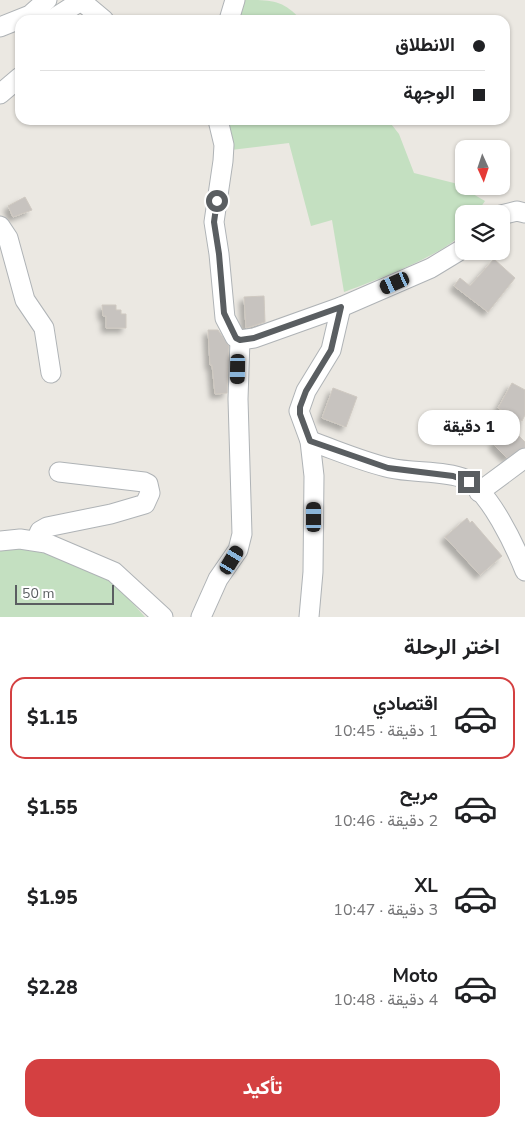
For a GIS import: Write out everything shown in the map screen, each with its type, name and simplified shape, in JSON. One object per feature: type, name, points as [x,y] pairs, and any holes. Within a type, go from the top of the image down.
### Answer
[{"type":"street","points":[[30,15],[47,0]]},
{"type":"street","points":[[231,15],[235,0]]},
{"type":"street","points":[[59,15],[80,1],[98,15]]},
{"type":"street","points":[[0,26],[15,20]]},
{"type":"street","points":[[0,94],[15,81]]},
{"type":"street","points":[[219,125],[224,145],[214,222],[225,318],[235,337],[240,340],[254,338],[341,307],[431,268],[455,255]]},
{"type":"street","points":[[510,212],[525,213]]},
{"type":"street","points":[[0,226],[8,238],[25,300],[44,328],[51,373]]},
{"type":"street","points":[[309,617],[314,572],[314,491],[310,441],[300,414],[300,407],[306,391],[331,350],[341,307]]},
{"type":"street","points":[[201,617],[218,579],[238,550],[242,534],[238,399],[240,340]]},
{"type":"street","points":[[310,441],[388,468],[460,478],[479,492],[507,531],[525,571]]},
{"type":"street","points":[[479,492],[525,458]]},
{"type":"street","points":[[36,540],[40,531],[47,527],[111,514],[145,504],[150,493],[148,484],[144,482],[59,472]]},
{"type":"street","points":[[0,541],[36,540],[114,572],[163,617]]},
{"type":"green space","points":[[245,0],[263,0],[276,2],[297,15],[241,15]]},
{"type":"green space","points":[[225,125],[392,125],[399,134],[414,173],[454,183],[455,195],[475,195],[485,201],[482,205],[455,205],[455,240],[446,247],[410,265],[344,292],[332,220],[311,226],[289,143],[231,150]]},
{"type":"green space","points":[[31,545],[113,581],[145,617],[0,617],[0,548]]},
{"type":"building","points":[[25,197],[32,210],[13,217],[8,206]]},
{"type":"building","points":[[493,260],[515,278],[488,312],[454,286],[460,278],[470,286]]},
{"type":"building","points":[[264,296],[265,322],[246,328],[244,297]]},
{"type":"building","points":[[102,305],[116,305],[116,310],[121,310],[121,314],[126,314],[126,328],[106,328],[106,316],[103,316]]},
{"type":"building","points":[[208,330],[218,330],[229,346],[227,393],[215,394],[212,365],[210,365]]},
{"type":"building","points":[[512,383],[525,390],[525,415],[522,421],[498,408]]},
{"type":"building","points":[[333,388],[357,397],[346,427],[322,418]]},
{"type":"building","points":[[510,427],[525,442],[525,447],[507,458],[493,444]]},
{"type":"building","points":[[467,518],[470,523],[472,521],[502,556],[480,575],[445,537]]},
{"type":"route","points":[[217,201],[214,222],[224,313],[236,338],[240,340],[254,338],[341,307],[331,350],[301,402],[299,411],[310,441],[388,468],[453,476],[469,482]]}]
